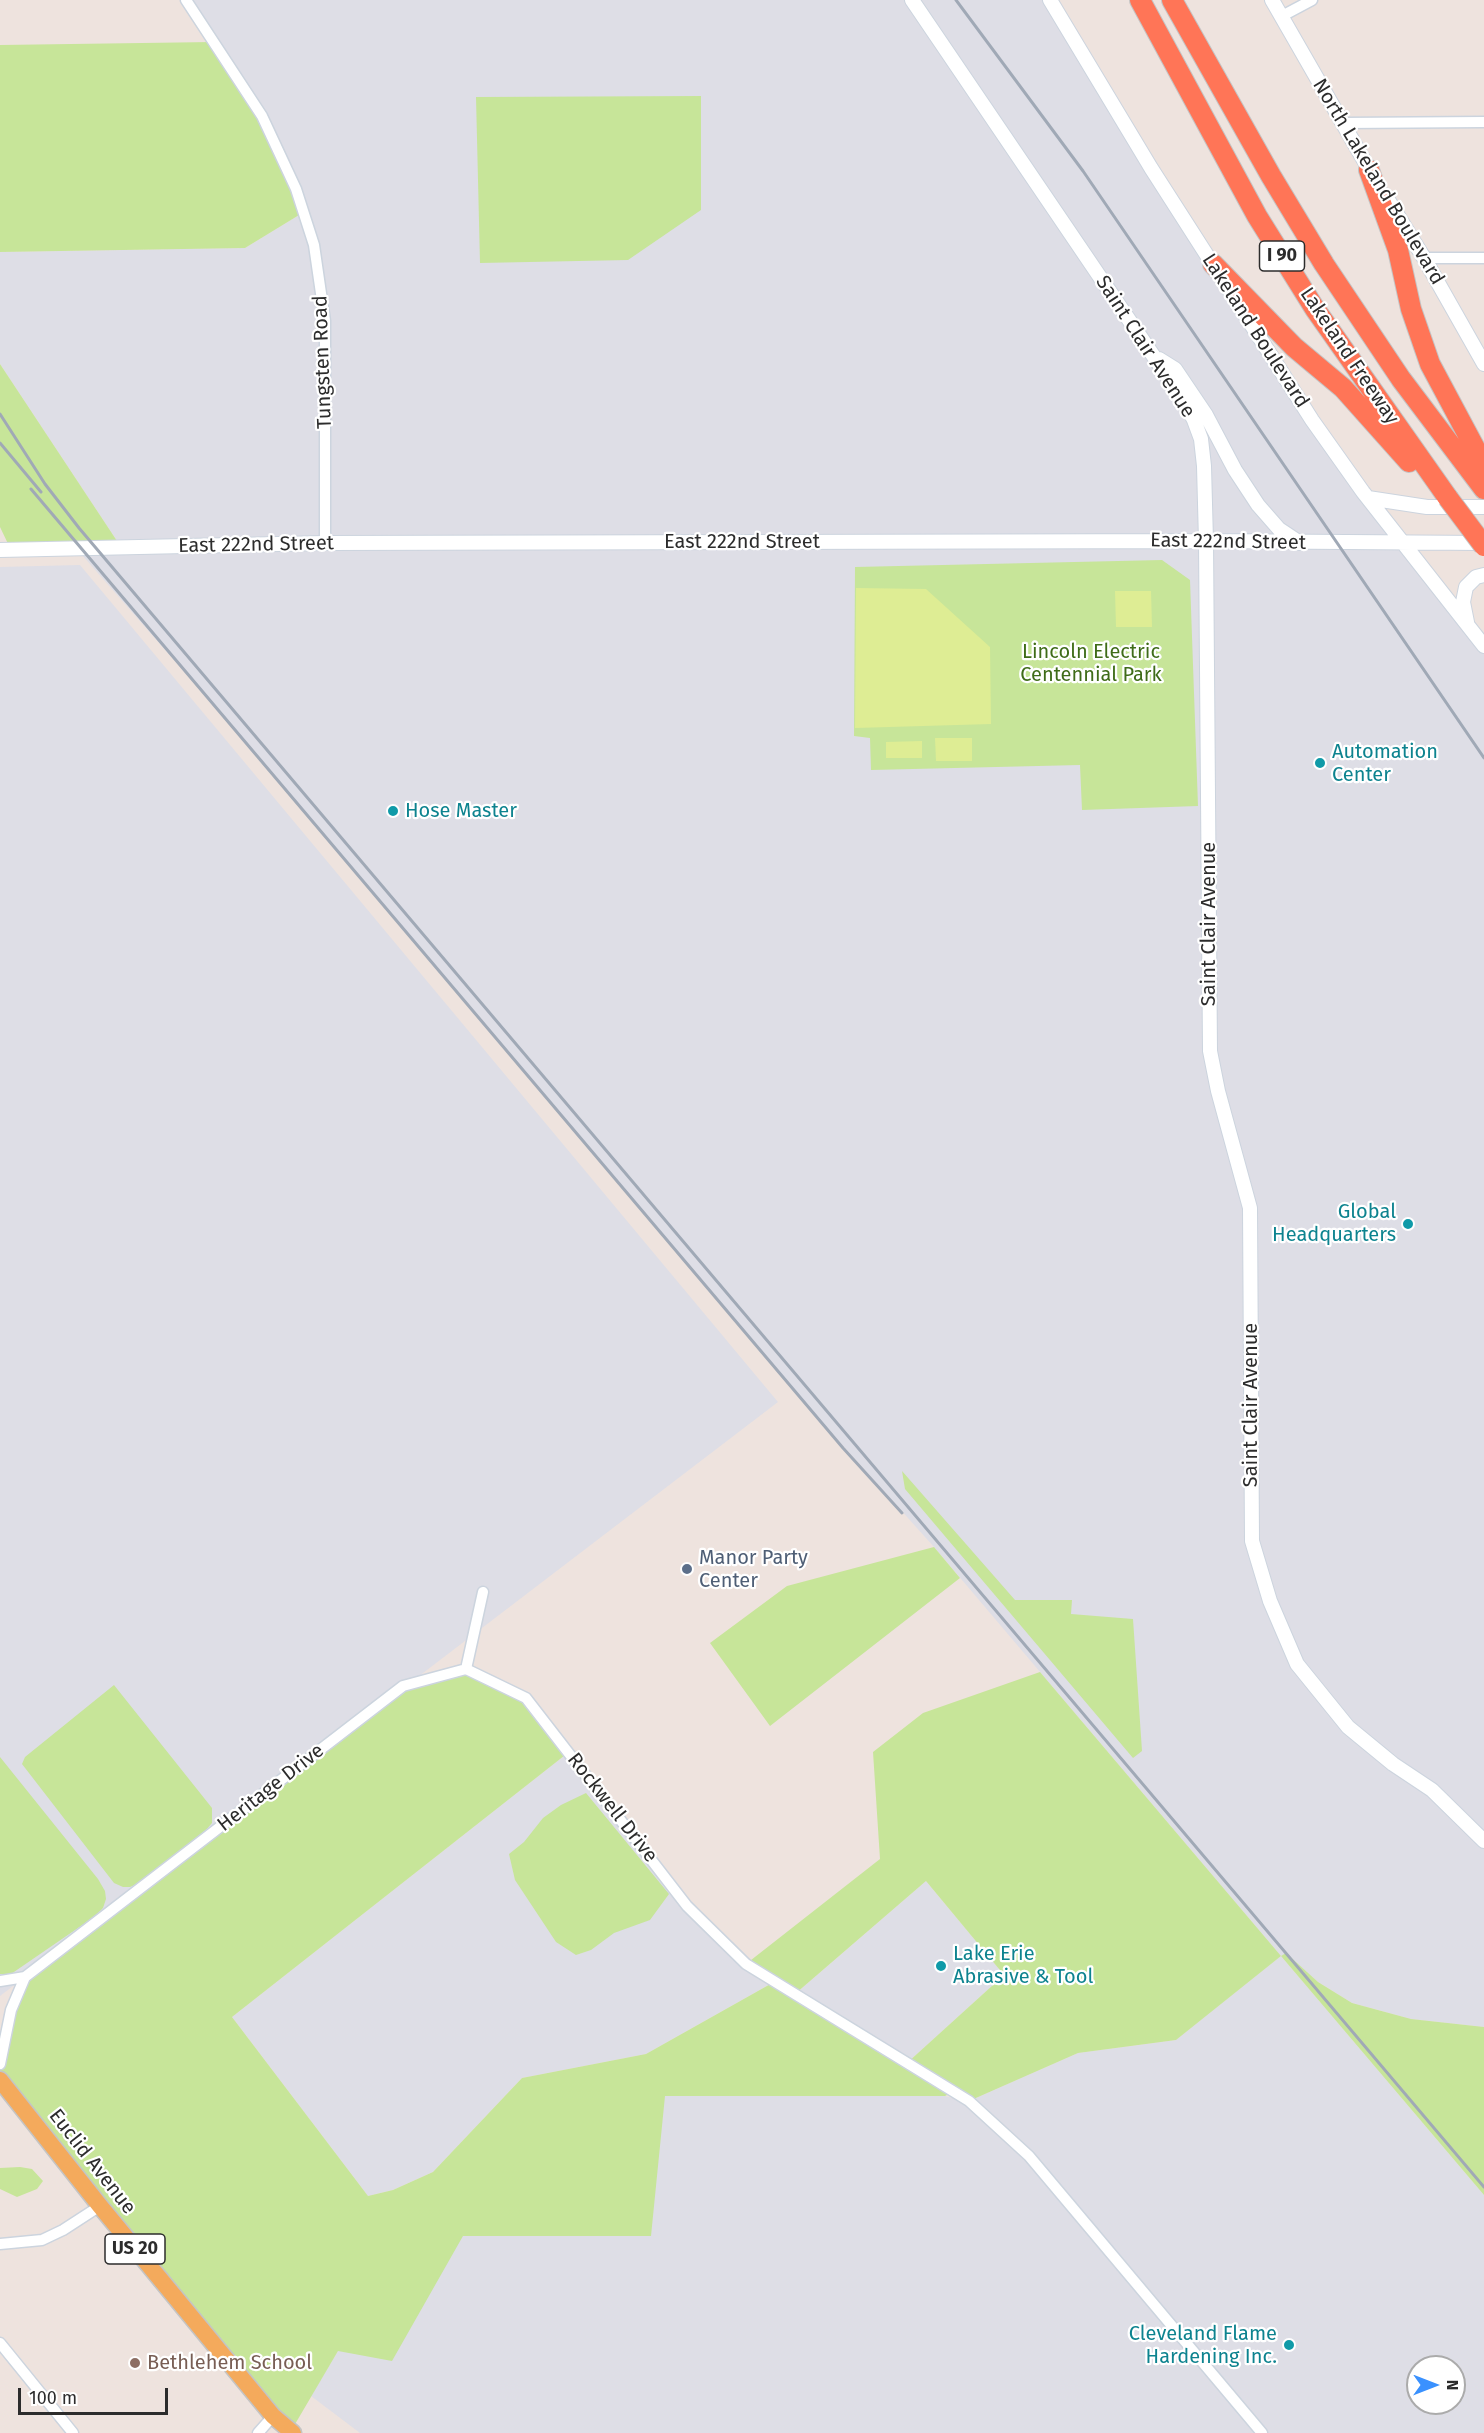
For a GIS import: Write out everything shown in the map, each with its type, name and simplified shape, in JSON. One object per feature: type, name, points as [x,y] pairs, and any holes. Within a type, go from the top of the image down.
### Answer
[{"type":"highway","name":"Lakeland Freeway","points":[[1140,0],[1257,216],[1315,309],[1448,498],[1484,545]]},
{"type":"highway","name":"Lakeland Freeway","points":[[1172,0],[1270,176],[1324,264],[1401,379],[1484,489]]},
{"type":"highway","points":[[1369,170],[1398,250],[1411,309],[1430,364],[1484,465]]},
{"type":"highway","points":[[1213,264],[1294,347],[1343,388],[1417,471],[1448,498]]},
{"type":"main road","name":"Euclid Avenue","points":[[0,2080],[100,2206],[273,2416],[293,2433]]},
{"type":"street","name":"Tungsten Road","points":[[186,0],[262,116],[296,189],[315,245],[325,321],[325,543]]},
{"type":"street","name":"Saint Clair Avenue","points":[[912,0],[1182,398],[1201,439],[1206,541],[1210,1051],[1218,1091],[1250,1208],[1252,1540],[1270,1601],[1297,1664],[1348,1727],[1393,1764],[1432,1790],[1484,1840]]},
{"type":"street","name":"Lakeland Boulevard","points":[[1050,0],[1151,168],[1312,420],[1402,543],[1484,646]]},
{"type":"street","name":"North Lakeland Boulevard","points":[[1272,0],[1369,170],[1425,258],[1484,364]]},
{"type":"street","points":[[1282,16],[1312,0]]},
{"type":"street","points":[[1342,123],[1484,122]]},
{"type":"street","points":[[1425,258],[1484,258]]},
{"type":"street","points":[[1154,356],[1175,369],[1206,415],[1235,470],[1268,518],[1300,543]]},
{"type":"street","points":[[1368,498],[1427,507],[1484,507]]},
{"type":"street","name":"East 222nd Street","points":[[0,550],[325,543],[1206,541],[1484,545]]},
{"type":"street","points":[[1467,624],[1464,594],[1470,582],[1484,575]]},
{"type":"street","points":[[466,1669],[483,1592]]},
{"type":"street","name":"Rockwell Drive","points":[[466,1669],[526,1698],[687,1906],[746,1964],[969,2101],[1029,2157],[1262,2433]]},
{"type":"street","name":"Heritage Drive","points":[[0,1981],[25,1977],[403,1686],[466,1669]]},
{"type":"street","name":"Heritage Drive","points":[[0,2064],[11,2010],[25,1977]]},
{"type":"street","points":[[0,2244],[42,2240],[63,2230],[100,2206]]},
{"type":"street","points":[[0,2343],[73,2433]]},
{"type":"street","points":[[258,2433],[273,2416]]},
{"type":"shaded area","points":[[186,0],[1050,0],[1312,420],[1484,646],[1484,2027],[1411,2019],[1352,2003],[1318,1982],[1286,1954],[1281,1956],[934,1547],[793,1390],[187,675],[76,548],[121,547],[0,364],[0,252],[245,248],[304,212]]},
{"type":"shaded area","points":[[80,565],[778,1402],[0,1996],[0,567]]},
{"type":"shaded area","points":[[569,1752],[687,1906],[774,1982],[646,2054],[522,2078],[433,2172],[393,2190],[368,2196],[232,2017]]},
{"type":"shaded area","points":[[926,1881],[1004,1975],[907,2063],[794,1995]]},
{"type":"shaded area","points":[[1281,1956],[1484,2195],[1484,2433],[1262,2433],[1056,2187],[969,2101],[1078,2053],[1176,2040]]},
{"type":"shaded area","points":[[665,2096],[945,2096],[967,2102],[1053,2189],[1258,2433],[360,2433],[311,2396],[414,2225]]},
{"type":"green space","points":[[213,42],[262,116],[304,212],[245,248],[0,252],[0,45]]},
{"type":"green space","points":[[701,96],[701,210],[628,260],[480,263],[476,97]]},
{"type":"green space","points":[[0,364],[121,547],[11,550],[0,527]]},
{"type":"green space","name":"Lincoln Electric Centennial Park","points":[[1162,560],[1190,580],[1198,806],[1082,810],[1080,765],[871,770],[870,738],[854,736],[855,567]]},
{"type":"green space","points":[[856,588],[926,589],[990,647],[991,724],[855,728]]},
{"type":"green space","points":[[1115,591],[1151,591],[1152,627],[1116,627]]},
{"type":"green space","points":[[935,738],[972,738],[972,761],[936,761]]},
{"type":"green space","points":[[922,741],[922,758],[886,758],[886,742]]},
{"type":"green space","points":[[902,1471],[1015,1600],[1072,1600],[1071,1614],[1133,1619],[1142,1751],[1133,1758],[905,1489]]},
{"type":"green space","points":[[934,1547],[960,1578],[770,1726],[710,1643],[787,1586]]},
{"type":"green space","points":[[466,1669],[526,1698],[569,1752],[232,2017],[368,2196],[393,2190],[433,2172],[522,2078],[646,2054],[774,1982],[746,1964],[880,1859],[873,1752],[923,1713],[1040,1672],[1281,1956],[1176,2040],[1078,2053],[969,2101],[953,2092],[945,2096],[665,2096],[651,2236],[463,2236],[392,2361],[338,2351],[291,2431],[0,2080],[0,2063],[25,1977],[403,1686]],"holes":[[[926,1881],[1004,1975],[907,2063],[795,1994]]]},
{"type":"green space","points":[[114,1685],[212,1808],[212,1823],[206,1830],[139,1883],[130,1887],[114,1883],[22,1764],[25,1757]]},
{"type":"green space","points":[[0,1757],[98,1879],[105,1891],[106,1899],[103,1908],[94,1917],[11,1974],[0,1974]]},
{"type":"green space","points":[[586,1793],[669,1894],[650,1920],[614,1933],[591,1950],[576,1955],[556,1942],[515,1880],[509,1854],[524,1842],[543,1818],[561,1805]]},
{"type":"green space","points":[[1286,1953],[1318,1982],[1352,2003],[1411,2019],[1484,2027],[1484,2195],[1281,1956]]},
{"type":"green space","points":[[0,2168],[32,2169],[43,2181],[37,2189],[17,2197],[0,2189]]},
{"type":"railway","points":[[956,0],[1083,171],[1484,758]]},
{"type":"railway","points":[[0,414],[45,484],[79,528],[1484,2187]]},
{"type":"railway","points":[[0,443],[41,492]]},
{"type":"railway","points":[[31,489],[843,1448],[902,1513]]},
{"type":"place","name":"Automation Center","points":[[1320,763]]},
{"type":"place","name":"Hose Master","points":[[393,811]]},
{"type":"place","name":"Global Headquarters","points":[[1408,1224]]},
{"type":"place","name":"Manor Party Center","points":[[687,1569]]},
{"type":"place","name":"Lake Erie Abrasive & Tool","points":[[941,1966]]},
{"type":"place","name":"Cleveland Flame Hardening Inc.","points":[[1289,2345]]},
{"type":"place","name":"Bethlehem School","points":[[135,2363]]}]
